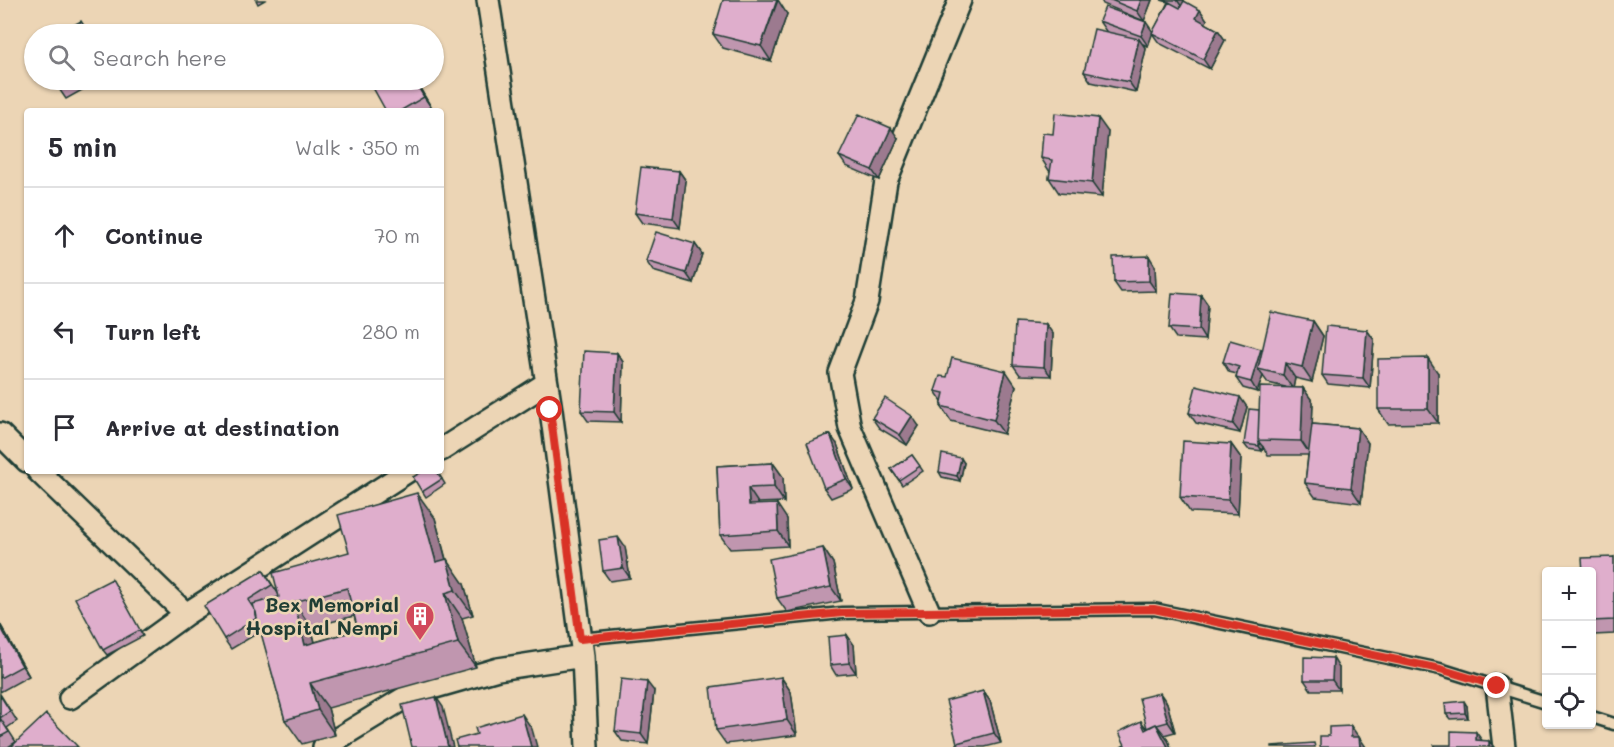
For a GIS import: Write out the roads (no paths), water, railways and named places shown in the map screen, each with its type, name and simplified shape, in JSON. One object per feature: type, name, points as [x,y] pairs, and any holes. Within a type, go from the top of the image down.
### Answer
[{"type":"street","points":[[488,0],[547,384],[581,648],[587,747]]},
{"type":"street","points":[[929,612],[850,428],[840,373],[867,301],[886,181],[960,0]]},
{"type":"street","points":[[444,448],[547,384]]},
{"type":"street","points":[[0,434],[24,457]]},
{"type":"street","points":[[41,474],[186,614]]},
{"type":"street","points":[[70,698],[186,614],[403,474]]},
{"type":"street","points":[[324,747],[411,694],[581,648]]},
{"type":"street","points":[[1497,686],[1504,747]]},
{"type":"lane","points":[[581,648],[842,613],[1154,609],[1440,669],[1542,701]]},
{"type":"lane","points":[[1596,718],[1614,724]]},
{"type":"place","name":"Bex Memorial Hospital Nempi","points":[[420,642]]}]
